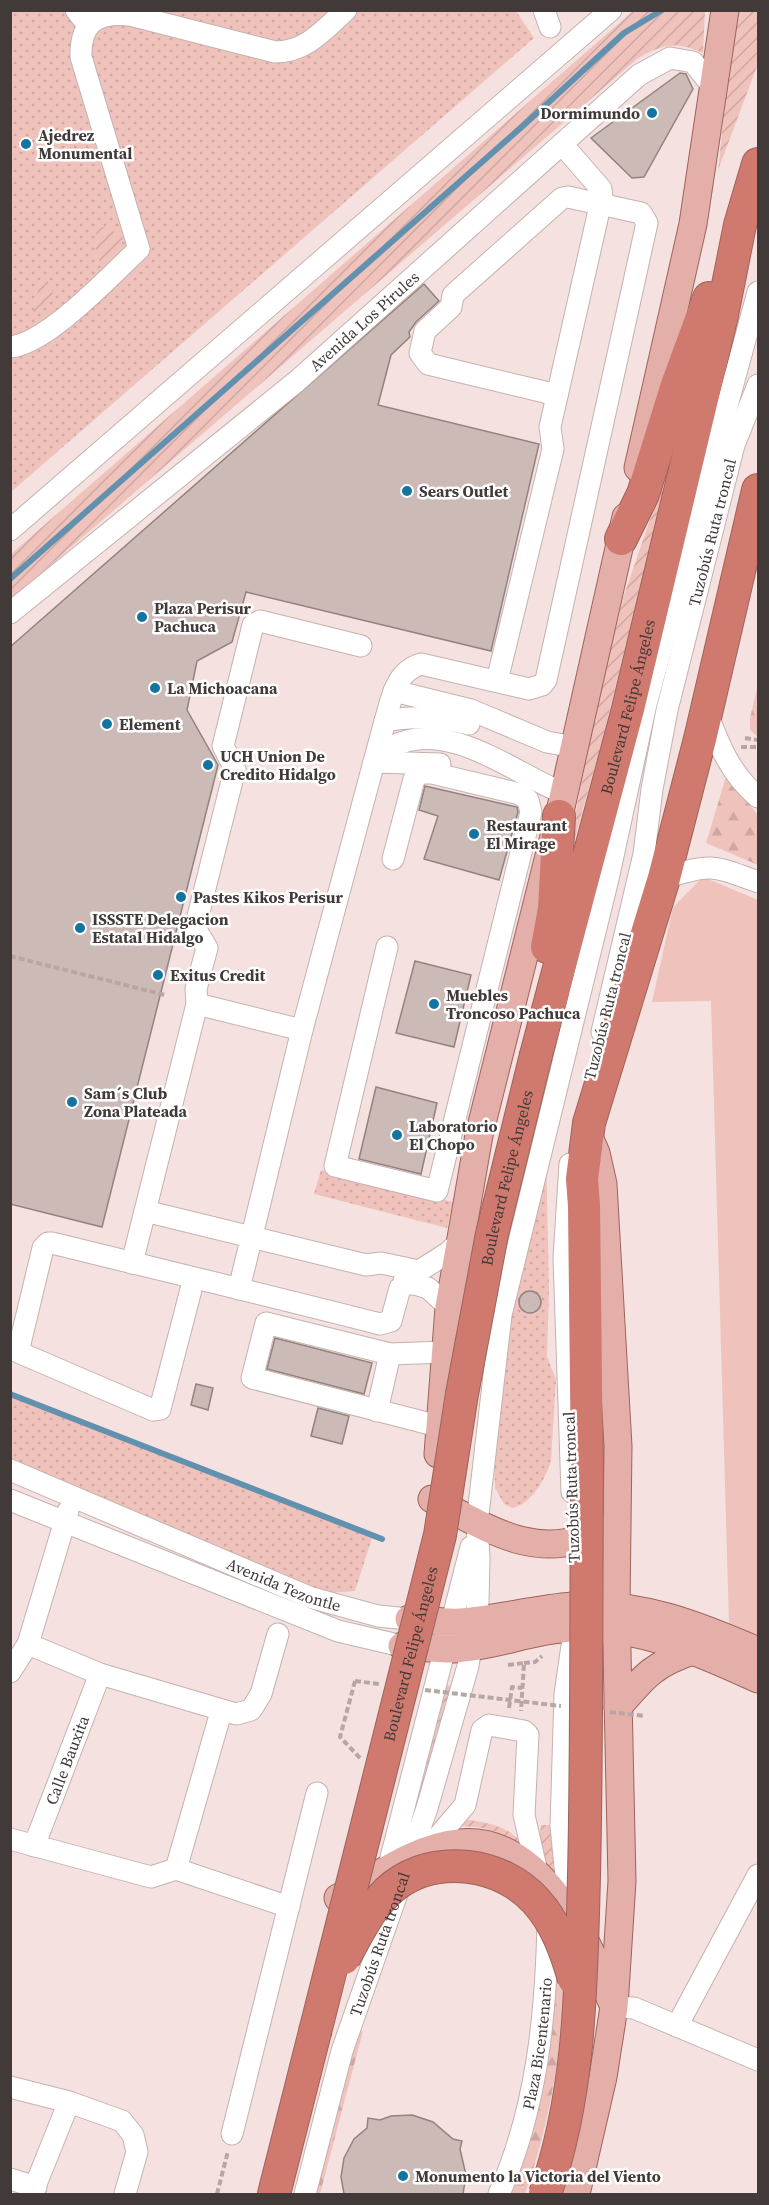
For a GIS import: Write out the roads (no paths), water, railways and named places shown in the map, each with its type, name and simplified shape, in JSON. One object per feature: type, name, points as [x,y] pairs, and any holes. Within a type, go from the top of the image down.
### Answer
[{"type":"highway","name":"Boulevard Felipe Ángeles","points":[[274,2194],[440,1535],[462,1394],[492,1234],[536,1055],[625,720],[723,315],[740,225],[759,164]]},
{"type":"highway","points":[[621,539],[643,494],[677,385],[715,283],[740,225]]},
{"type":"highway","points":[[544,2194],[563,2127],[574,2074],[580,2003],[585,1811],[587,1471],[582,1179],[587,1132],[626,996],[664,878],[757,504]]},
{"type":"highway","points":[[536,1055],[539,991],[554,909],[548,802]]},
{"type":"highway","points":[[324,1994],[370,1911],[394,1886],[422,1872],[457,1866],[493,1872],[509,1879],[537,1902],[566,1952],[580,2003]]},
{"type":"main road","name":"Boulevard Felipe Ángeles","points":[[267,2194],[369,1767],[409,1619],[432,1499],[442,1427],[449,1307],[459,1242],[548,802],[574,747],[693,224],[724,10]]},
{"type":"main road","points":[[576,2194],[603,2077],[614,2007],[622,1881],[608,1708],[616,1618],[618,1446],[603,1184],[596,1153],[587,1132]]},
{"type":"main road","points":[[432,1499],[477,1523],[520,1541],[554,1545],[573,1543],[618,1519]]},
{"type":"main road","points":[[616,1618],[648,1611],[702,1627],[759,1651]]},
{"type":"main road","points":[[616,1618],[651,1635],[696,1650],[759,1679]]},
{"type":"main road","name":"Avenida Tezontle","points":[[402,1646],[460,1634],[574,1625],[616,1618]]},
{"type":"main road","name":"Avenida Tezontle","points":[[409,1619],[460,1634]]},
{"type":"main road","points":[[608,1708],[654,1668],[669,1659],[696,1650]]},
{"type":"main road","points":[[338,1898],[404,1862],[460,1843],[482,1844],[503,1849],[521,1859],[543,1881],[572,1920],[602,1975],[614,2007]]},
{"type":"street","points":[[10,347],[34,340],[51,328],[139,249],[81,57],[82,18],[114,13],[130,15],[274,52],[286,52],[308,44],[346,10]]},
{"type":"street","points":[[10,530],[608,12]]},
{"type":"street","name":"Avenida Los Pirules","points":[[10,613],[297,381],[639,75],[670,58],[693,62],[713,87]]},
{"type":"street","points":[[497,681],[553,449],[550,427],[601,204],[601,189],[562,144]]},
{"type":"street","points":[[239,1289],[302,1030],[394,691],[402,675],[411,667],[421,664],[529,688],[542,685],[546,680],[647,223],[645,216],[601,204],[562,198],[453,295],[451,307],[425,332],[420,353],[428,364],[557,395]]},
{"type":"street","name":"Tuzobús Ruta troncal","points":[[305,2194],[342,2050],[404,1862],[479,1558],[477,1523],[501,1315],[522,1220],[608,879],[646,704],[759,292]]},
{"type":"street","name":"Tuzobús Ruta troncal","points":[[529,2194],[554,2116],[563,2072],[573,1961],[576,1686],[564,1258],[571,1155],[644,854],[652,789],[683,644],[734,445],[759,385]]},
{"type":"street","points":[[132,1263],[197,1004],[196,989],[207,948],[195,928],[235,769],[223,746],[253,625],[260,621],[361,646]]},
{"type":"street","points":[[394,691],[471,710],[547,742]]},
{"type":"street","points":[[706,709],[727,761],[748,789],[759,798]]},
{"type":"street","points":[[386,721],[407,716],[445,718],[469,724],[513,742],[547,742],[574,747]]},
{"type":"street","points":[[374,762],[392,748],[408,742],[432,739],[455,742],[522,771],[548,802]]},
{"type":"street","points":[[393,859],[414,779],[421,773],[432,773],[520,794],[528,800],[548,802]]},
{"type":"street","points":[[387,947],[335,1166],[437,1191],[548,802]]},
{"type":"street","points":[[664,878],[697,867],[712,866],[759,882]]},
{"type":"street","points":[[197,1004],[302,1030]]},
{"type":"street","points":[[145,1211],[366,1265],[381,1263],[419,1271],[449,1252],[459,1242]]},
{"type":"street","points":[[194,1278],[162,1406],[153,1410],[18,1352],[45,1245],[52,1243],[90,1253],[132,1263],[194,1278],[239,1289],[380,1324],[391,1321],[400,1288],[407,1284],[418,1284]]},
{"type":"street","points":[[366,1265],[377,1275],[418,1284],[434,1292],[449,1307]]},
{"type":"street","points":[[442,1427],[252,1378],[266,1323],[390,1354],[446,1352]]},
{"type":"street","points":[[377,1411],[390,1354]]},
{"type":"street","name":"Avenida Tezontle","points":[[10,1470],[309,1597],[378,1616],[409,1619]]},
{"type":"street","points":[[10,1672],[28,1644],[73,1496]]},
{"type":"street","name":"Avenida Tezontle","points":[[10,1500],[338,1631],[402,1646]]},
{"type":"street","points":[[28,1644],[100,1674],[221,1712],[236,1714],[250,1710],[261,1694],[278,1634]]},
{"type":"street","name":"Calle Bauxita","points":[[34,1846],[100,1674]]},
{"type":"street","points":[[176,1869],[221,1712]]},
{"type":"street","name":"Plaza Bicentenario","points":[[404,1862],[437,1838],[465,1805],[482,1730],[489,1725],[524,1731],[528,1735],[524,1815],[530,1852],[543,1881],[547,1970],[538,2058],[529,2104],[499,2194]]},
{"type":"street","points":[[232,2134],[317,1793]]},
{"type":"street","points":[[10,1839],[151,1877],[176,1869],[289,1906]]},
{"type":"street","points":[[677,2026],[759,1875]]},
{"type":"street","points":[[614,2007],[634,2008],[759,2060]]},
{"type":"street","points":[[10,2087],[69,2102],[122,2121],[134,2135],[138,2152],[124,2194]]},
{"type":"street","points":[[10,2180],[34,2191],[69,2102]]},
{"type":"waterway","points":[[10,579],[525,124],[624,33],[662,10]]},
{"type":"waterway","points":[[10,1394],[382,1539]]},
{"type":"place","name":"Dormimundo","points":[[652,113]]},
{"type":"place","name":"Ajedrez Monumental","points":[[26,144]]},
{"type":"place","name":"Sears Outlet","points":[[407,491]]},
{"type":"place","name":"Plaza Perisur Pachuca","points":[[142,617]]},
{"type":"place","name":"La Michoacana","points":[[155,688]]},
{"type":"place","name":"Element","points":[[107,724]]},
{"type":"place","name":"UCH Union De Credito Hidalgo","points":[[208,765]]},
{"type":"place","name":"Restaurant El Mirage","points":[[474,834]]},
{"type":"place","name":"Pastes Kikos Perisur","points":[[181,897]]},
{"type":"place","name":"ISSSTE Delegacion Estatal Hidalgo","points":[[80,928]]},
{"type":"place","name":"Exitus Credit","points":[[158,975]]},
{"type":"place","name":"Muebles Troncoso Pachuca","points":[[434,1004]]},
{"type":"place","name":"Sam´s Club Zona Plateada","points":[[72,1102]]},
{"type":"place","name":"Laboratorio El Chopo","points":[[397,1135]]},
{"type":"place","name":"Monumento la Victoria del Viento","points":[[403,2176]]}]
